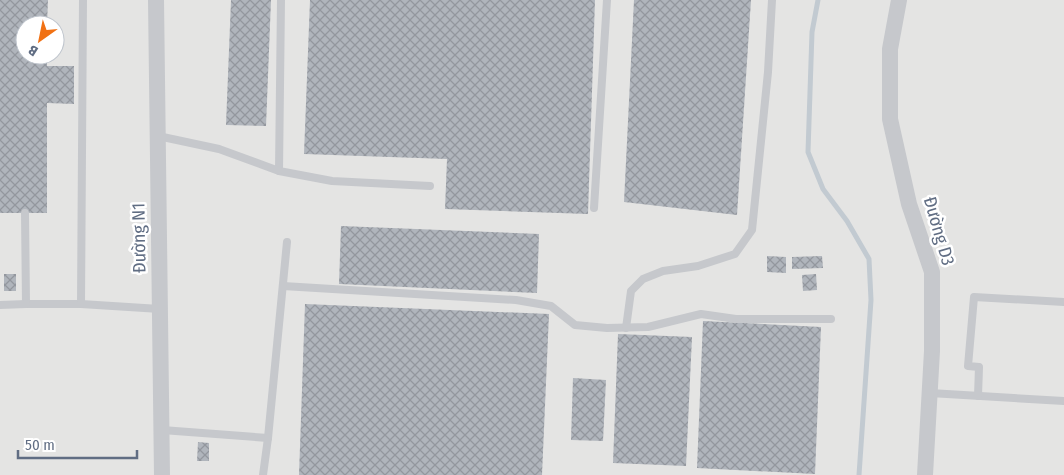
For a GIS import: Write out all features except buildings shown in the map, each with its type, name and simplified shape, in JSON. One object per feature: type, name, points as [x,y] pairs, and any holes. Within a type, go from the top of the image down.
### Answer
[{"type":"street","name":"Đường N1","points":[[156,0],[162,475]]},
{"type":"street","name":"Đường D3","points":[[899,0],[890,49],[890,120],[909,204],[932,272],[932,351],[925,475]]},
{"type":"lane","points":[[81,304],[84,0]]},
{"type":"lane","points":[[279,171],[281,0]]},
{"type":"lane","points":[[594,208],[607,0]]},
{"type":"lane","points":[[626,328],[631,291],[643,278],[663,271],[698,266],[735,254],[752,230],[768,72],[772,0]]},
{"type":"lane","points":[[158,136],[218,149],[279,171],[332,181],[430,186]]},
{"type":"lane","points":[[25,213],[26,304]]},
{"type":"lane","points":[[263,475],[287,242]]},
{"type":"lane","points":[[282,286],[516,300],[551,306],[575,325],[626,328],[648,327],[701,314],[736,319],[831,319]]},
{"type":"lane","points":[[978,396],[979,367],[968,366],[974,297],[1064,302]]},
{"type":"lane","points":[[0,305],[81,304],[160,309]]},
{"type":"lane","points":[[930,393],[1064,401]]},
{"type":"lane","points":[[162,430],[268,438]]},
{"type":"shaded area","points":[[0,0],[1064,0],[1064,475],[0,475]]},
{"type":"waterway","points":[[818,0],[812,32],[808,152],[823,189],[847,221],[869,259],[871,300],[859,475]]}]
